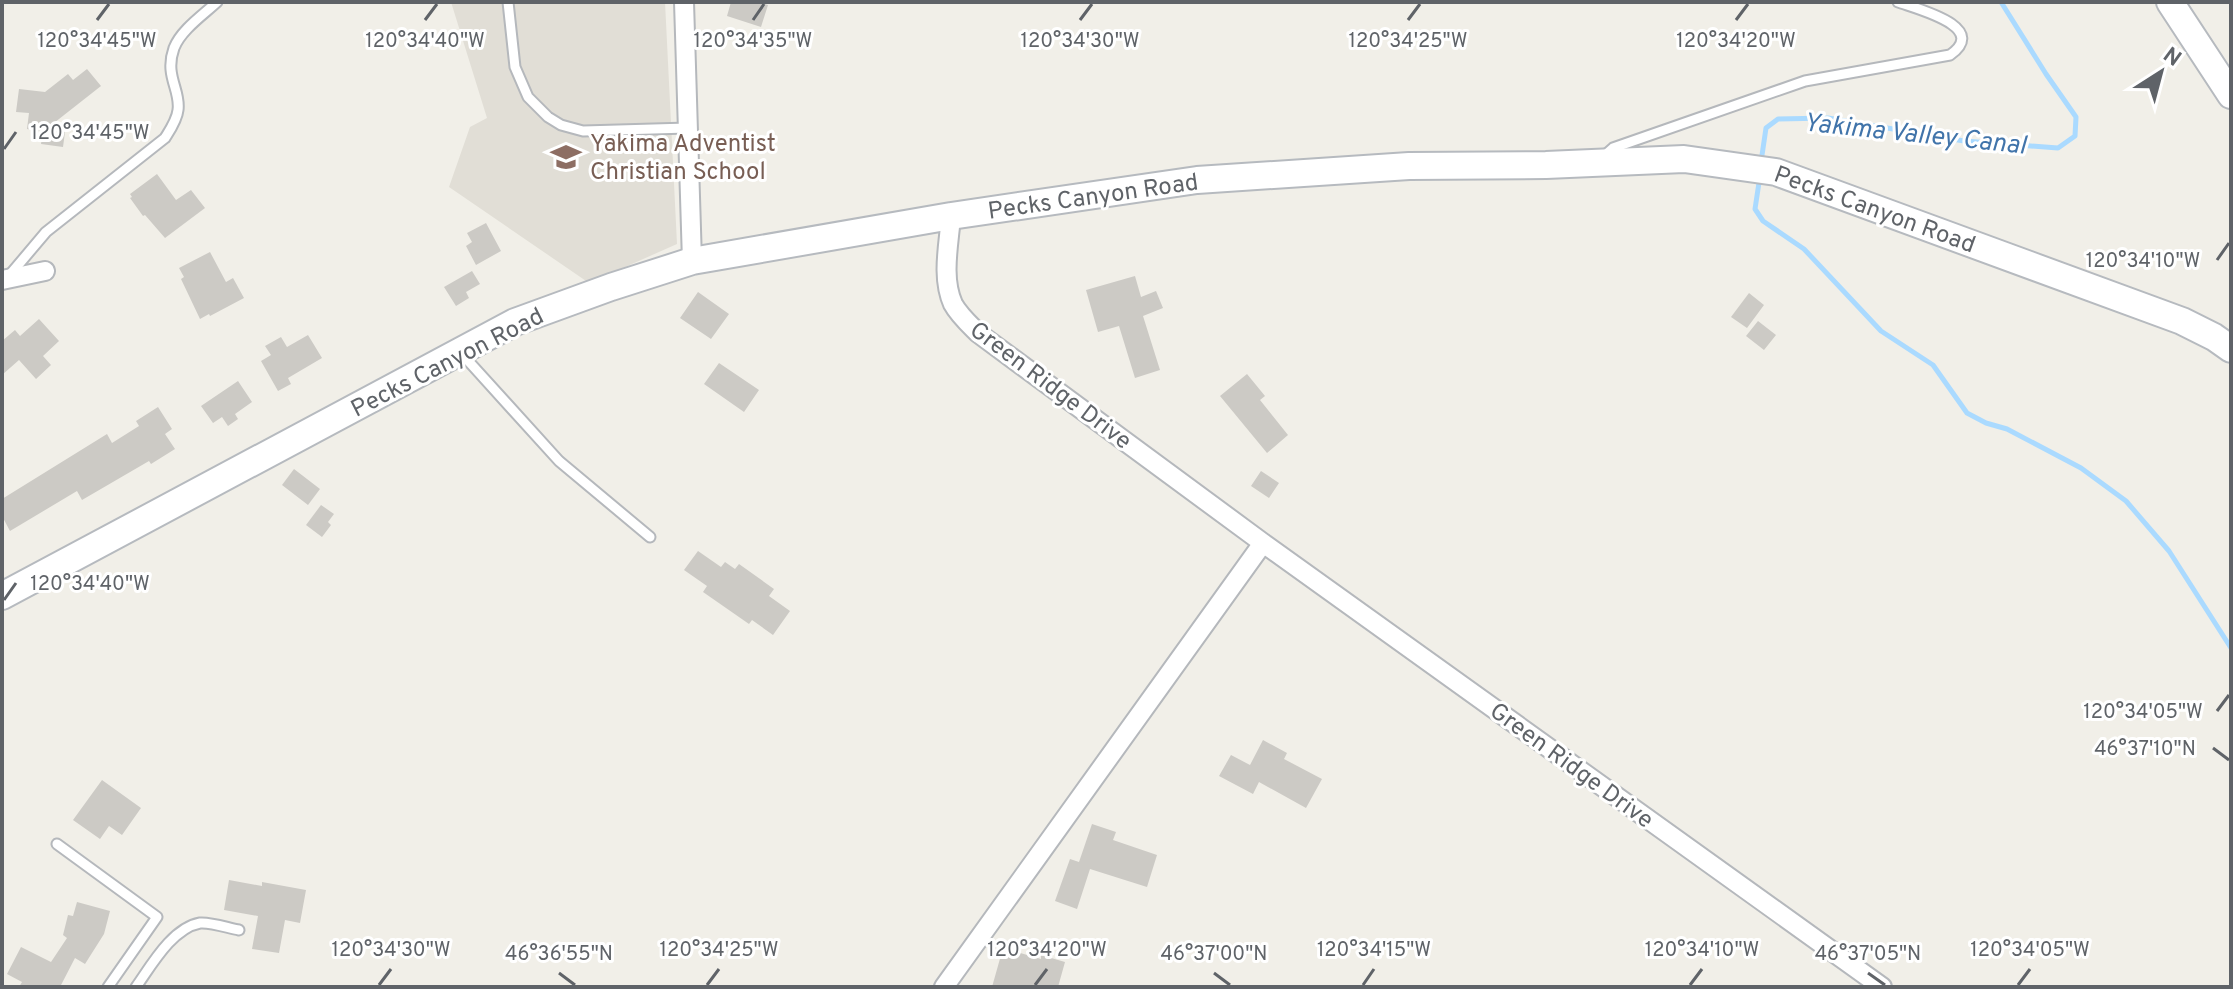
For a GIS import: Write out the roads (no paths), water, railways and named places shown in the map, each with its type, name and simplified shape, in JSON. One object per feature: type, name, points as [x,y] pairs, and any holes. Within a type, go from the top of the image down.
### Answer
[{"type":"street","points":[[684,2],[692,261]]},
{"type":"street","points":[[2170,2],[2231,95]]},
{"type":"street","name":"Pecks Canyon Road","points":[[2,596],[515,322],[611,287],[692,261],[951,216],[1197,180],[1409,166],[1684,159],[1776,172],[2182,321],[2231,349]]},
{"type":"street","name":"Green Ridge Drive","points":[[951,216],[946,279],[953,303],[978,333],[1263,543],[1882,987]]},
{"type":"street","points":[[4,280],[45,271]]},
{"type":"street","points":[[944,987],[1263,543]]},
{"type":"lane","points":[[4,280],[46,232],[165,138],[178,111],[171,77],[174,48],[181,36],[217,2]]},
{"type":"lane","points":[[508,2],[515,67],[528,97],[548,117],[561,125],[583,131],[688,128]]},
{"type":"lane","points":[[1600,163],[1613,148],[1805,81],[1950,55],[1958,49],[1962,40],[1960,31],[1953,24],[1898,2]]},
{"type":"lane","points":[[460,352],[559,461],[650,537]]},
{"type":"lane","points":[[57,844],[157,917],[108,987]]},
{"type":"lane","points":[[136,987],[166,945],[183,931],[200,923],[239,930]]},
{"type":"waterway","name":"Yakima Valley Canal","points":[[1761,162],[1766,128],[1778,119],[1828,118],[1964,141],[2058,148],[2075,136],[2076,117],[2001,2]]},
{"type":"waterway","name":"Yakima Valley Canal","points":[[1760,176],[1755,209],[1763,221],[1804,249],[1881,331],[1933,365],[1967,413],[2007,429],[2081,468],[2126,501],[2169,551],[2231,648]]},
{"type":"place","name":"Yakima Adventist Christian School","points":[[566,157]]}]
